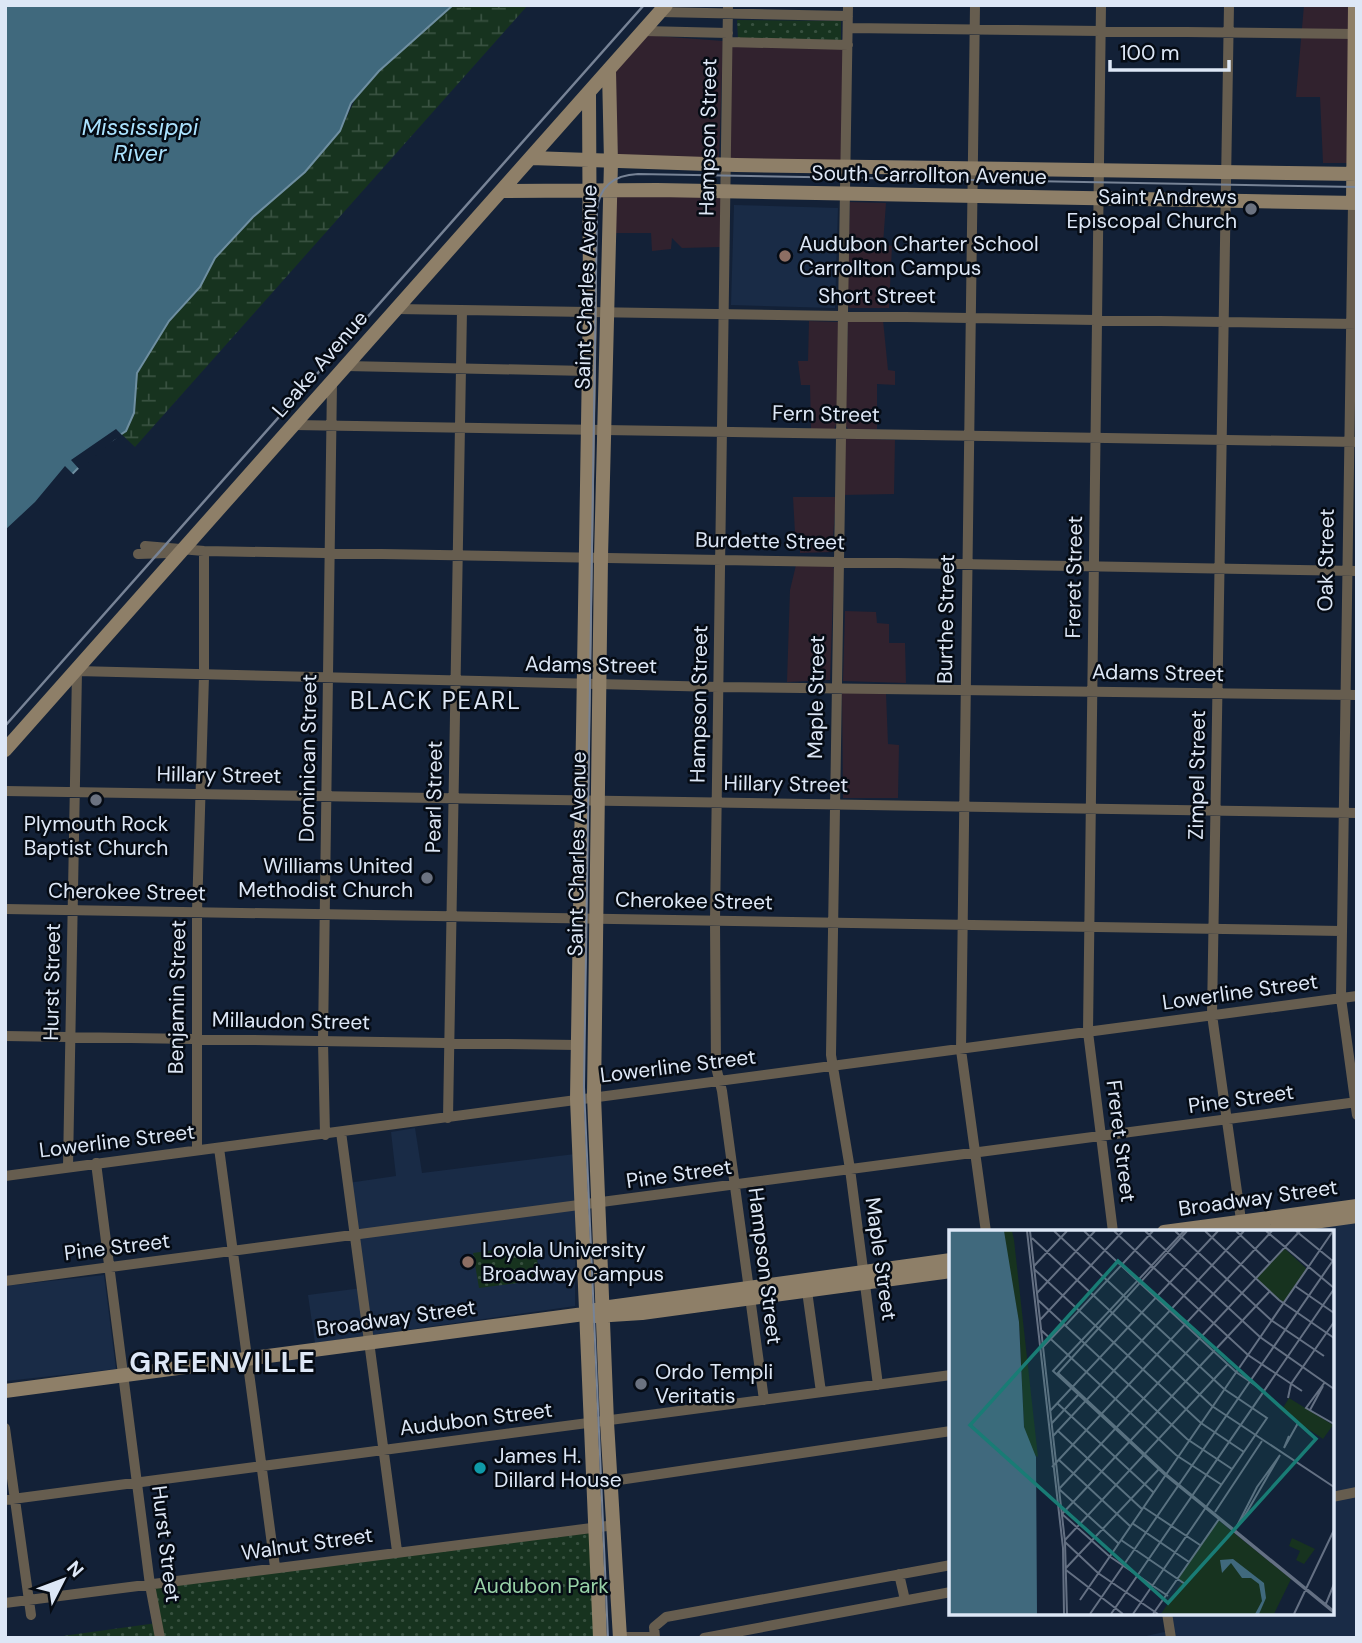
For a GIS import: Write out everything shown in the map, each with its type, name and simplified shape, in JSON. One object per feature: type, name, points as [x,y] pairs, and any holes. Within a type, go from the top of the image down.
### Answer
[{"type":"main road","name":"Oak Street","points":[[1355,203],[1356,5]]},
{"type":"main road","name":"Leake Avenue","points":[[5,750],[644,31],[666,10]]},
{"type":"main road","name":"Saint Charles Avenue","points":[[609,71],[611,162],[601,557],[594,1096],[607,1422],[620,1638]]},
{"type":"main road","name":"Saint Charles Avenue","points":[[589,94],[590,312],[577,1099],[584,1314],[592,1424],[600,1638]]},
{"type":"main road","name":"South Carrollton Avenue","points":[[531,158],[727,165],[1355,174]]},
{"type":"main road","name":"South Carrollton Avenue","points":[[502,191],[727,192],[1355,203]]},
{"type":"main road","name":"Broadway Street","points":[[1242,1229],[1357,1206]]},
{"type":"main road","name":"Broadway Street","points":[[1216,1230],[1357,1216]]},
{"type":"main road","name":"Broadway Street","points":[[749,1293],[807,1290],[949,1260]]},
{"type":"main road","name":"Broadway Street","points":[[5,1391],[865,1277],[949,1270]]},
{"type":"street","name":"Burthe Street","points":[[975,5],[961,1050],[986,1230]]},
{"type":"street","name":"Freret Street","points":[[1101,5],[1087,926],[1088,1032],[1113,1230]]},
{"type":"street","points":[[1226,173],[1229,5]]},
{"type":"street","points":[[671,32],[666,20],[666,10],[728,10],[975,27],[1356,34]]},
{"type":"street","name":"Hampson Street","points":[[728,10],[716,802],[718,1079],[764,1400]]},
{"type":"street","name":"Maple Street","points":[[848,18],[832,923],[833,1066],[850,1168],[878,1385]]},
{"type":"street","points":[[644,31],[848,45]]},
{"type":"street","name":"Zimpel Street","points":[[1226,173],[1212,1015],[1242,1229]]},
{"type":"street","name":"Oak Street","points":[[1355,203],[1352,571],[1345,695],[1340,998],[1357,1115]]},
{"type":"street","name":"Short Street","points":[[396,309],[1354,324]]},
{"type":"street","name":"Pearl Street","points":[[448,1118],[462,310]]},
{"type":"street","points":[[346,366],[588,371]]},
{"type":"street","name":"Dominican Street","points":[[325,1135],[323,1041],[334,426],[332,382]]},
{"type":"street","name":"Fern Street","points":[[294,425],[1353,442]]},
{"type":"street","name":"Burdette Street","points":[[142,550],[1352,571]]},
{"type":"street","name":"Benjamin Street","points":[[197,1150],[197,912],[204,677],[204,551]]},
{"type":"street","name":"Adams Street","points":[[76,671],[204,677],[718,687],[1357,695]]},
{"type":"street","name":"Hurst Street","points":[[68,1167],[76,671]]},
{"type":"street","name":"Hillary Street","points":[[5,791],[1357,813]]},
{"type":"street","name":"Cherokee Street","points":[[5,909],[1341,931]]},
{"type":"street","name":"Lowerline Street","points":[[5,1175],[325,1135],[718,1079],[961,1050],[1357,996]]},
{"type":"street","name":"Millaudon Street","points":[[5,1036],[577,1045]]},
{"type":"street","name":"Pine Street","points":[[5,1281],[599,1205],[850,1168],[1356,1103]]},
{"type":"street","points":[[341,1132],[397,1551]]},
{"type":"street","points":[[219,1148],[275,1567]]},
{"type":"street","name":"Hurst Street","points":[[96,1163],[139,1482],[150,1585],[160,1638]]},
{"type":"street","points":[[807,1290],[821,1392]]},
{"type":"street","name":"Audubon Street","points":[[10,1499],[949,1375]]},
{"type":"street","points":[[5,1427],[10,1499],[32,1615]]},
{"type":"street","points":[[612,1481],[949,1431]]},
{"type":"street","points":[[1334,1497],[1357,1492]]},
{"type":"street","name":"Walnut Street","points":[[5,1603],[615,1525]]},
{"type":"street","points":[[620,1638],[654,1635],[658,1622],[666,1617],[949,1565]]},
{"type":"street","points":[[899,1574],[905,1600]]},
{"type":"street","points":[[704,1638],[949,1592]]},
{"type":"street","points":[[1167,1615],[1171,1638]]},
{"type":"shaded area","points":[[1304,5],[1349,5],[1348,163],[1323,163],[1320,97],[1296,97]]},
{"type":"shaded area","points":[[644,35],[723,41],[719,162],[618,158],[613,73]]},
{"type":"shaded area","points":[[847,41],[845,167],[727,165],[730,46]]},
{"type":"shaded area","points":[[722,195],[720,247],[682,248],[672,238],[671,249],[652,251],[651,233],[612,233],[615,197]]},
{"type":"shaded area","points":[[850,202],[886,203],[883,244],[892,246],[889,308],[850,308],[847,305]]},
{"type":"shaded area","name":"Audubon Charter School Carrollton Campus","points":[[734,205],[838,208],[835,308],[731,305]]},
{"type":"shaded area","points":[[853,319],[883,320],[888,370],[895,371],[895,385],[877,384],[877,429],[848,429],[845,425],[848,322]]},
{"type":"shaded area","points":[[809,321],[838,322],[838,419],[834,430],[811,430],[810,385],[801,385],[798,361],[808,361]]},
{"type":"shaded area","points":[[843,438],[895,440],[894,494],[841,495]]},
{"type":"shaded area","points":[[793,497],[836,497],[832,552],[800,553],[800,533],[795,533]]},
{"type":"shaded area","points":[[796,565],[832,565],[834,569],[830,680],[787,682],[790,590]]},
{"type":"shaded area","points":[[845,611],[876,612],[877,623],[889,624],[889,643],[905,643],[906,683],[843,681]]},
{"type":"shaded area","points":[[842,692],[886,693],[888,744],[899,745],[898,798],[843,798]]},
{"type":"shaded area","name":"Loyola University Broadway Campus","points":[[415,1128],[422,1173],[575,1154],[575,1306],[315,1343],[308,1295],[362,1288],[348,1183],[396,1176],[391,1132]]},
{"type":"shaded area","points":[[1357,1216],[1357,1638],[1137,1638],[1169,1631],[1167,1615],[1334,1615],[1334,1230],[1257,1230]]},
{"type":"shaded area","points":[[104,1275],[116,1369],[6,1381],[5,1286]]},
{"type":"green space","points":[[443,5],[528,5],[135,447],[116,429],[122,374],[219,248],[340,131],[362,85]]},
{"type":"green space","points":[[737,20],[841,21],[841,40],[738,39]]},
{"type":"green space","points":[[535,1244],[540,1280],[479,1288],[473,1253]]},
{"type":"green space","name":"Audubon Park","points":[[591,1529],[595,1638],[48,1638],[157,1623],[152,1587]]},
{"type":"water","name":"Mississippi River","points":[[5,5],[453,5],[379,71],[351,103],[340,131],[305,172],[253,217],[215,258],[200,287],[169,321],[137,373],[134,413],[126,431],[94,452],[5,542]]},
{"type":"pier","points":[[116,429],[123,436],[114,440],[80,470],[71,460]]},
{"type":"pier","points":[[65,466],[74,475],[5,546],[5,530],[35,502]]},
{"type":"tram line","points":[[608,1638],[584,1087],[597,211],[601,195],[615,180],[638,174],[1357,187]]},
{"type":"railway","points":[[5,726],[644,5]]},
{"type":"place","name":"Saint Andrews Episcopal Church","points":[[1251,209]]},
{"type":"place","name":"Audubon Charter School Carrollton Campus","points":[[785,256]]},
{"type":"place","name":"Plymouth Rock Baptist Church","points":[[96,800]]},
{"type":"place","name":"Williams United Methodist Church","points":[[427,878]]},
{"type":"place","name":"Loyola University Broadway Campus","points":[[468,1262]]},
{"type":"place","name":"Ordo Templi Veritatis","points":[[641,1384]]},
{"type":"place","name":"James H. Dillard House","points":[[480,1468]]},
{"type":"district","name":"BLACK PEARL","points":[[436,701]]},
{"type":"district","name":"GREENVILLE","points":[[223,1362]]}]
